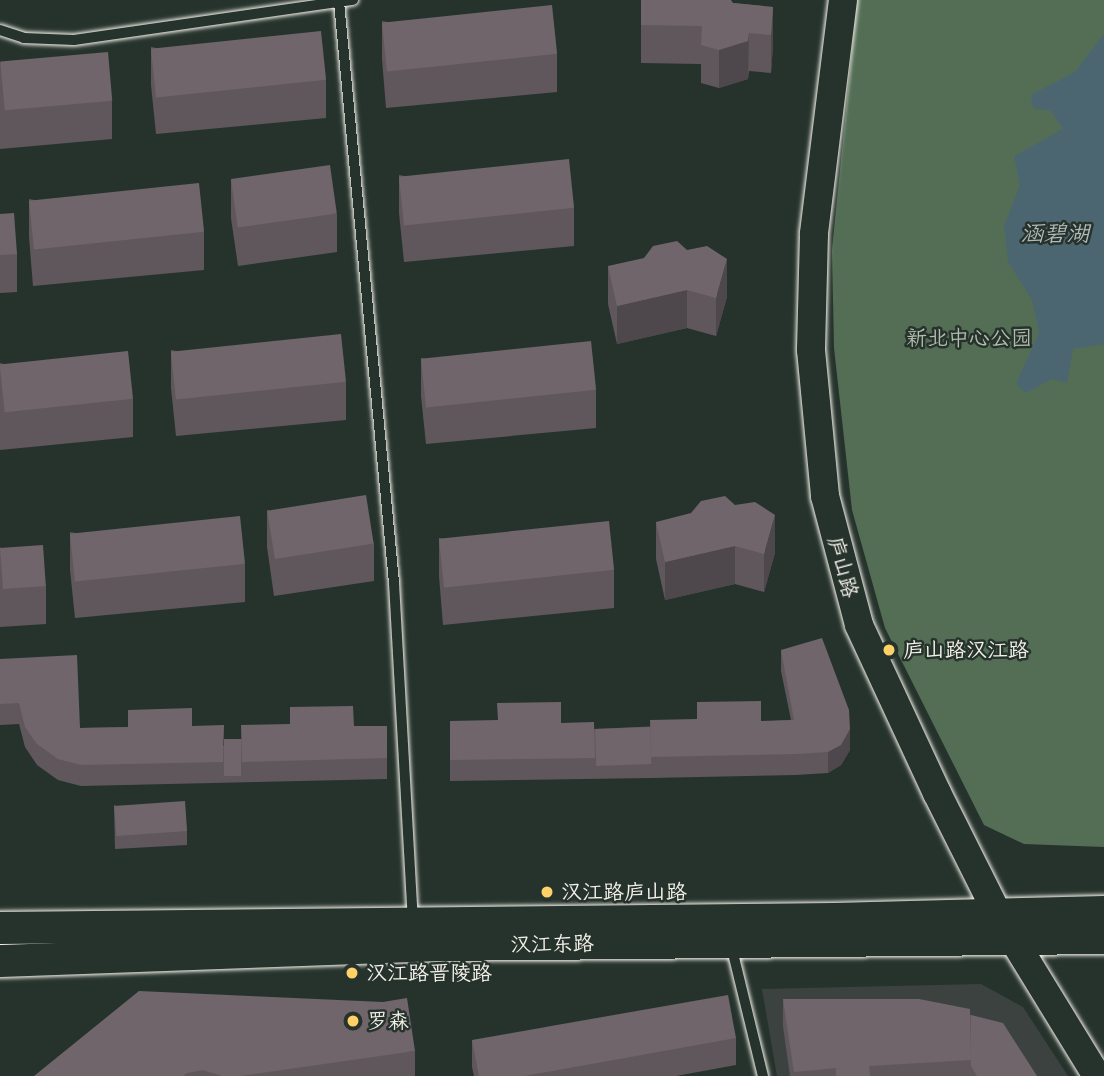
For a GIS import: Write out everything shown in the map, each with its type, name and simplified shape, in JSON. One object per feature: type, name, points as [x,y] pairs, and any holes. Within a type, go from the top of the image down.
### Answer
[{"type":"main road","name":"汉江东路","points":[[0,928],[834,919],[1104,912]]},
{"type":"main road","name":"汉江东路","points":[[0,961],[423,946],[1104,938]]},
{"type":"street","name":"庐山路","points":[[843,0],[814,234],[811,350],[825,496],[859,625],[997,913],[1097,1076]]},
{"type":"lane","points":[[0,30],[24,38],[74,40],[353,0]]},
{"type":"lane","points":[[339,2],[394,583],[413,923]]},
{"type":"lane","points":[[730,942],[764,1076]]},
{"type":"shaded area","points":[[981,984],[1023,1007],[1068,1076],[777,1076],[762,989]]},
{"type":"green space","name":"新北中心公园","points":[[857,0],[1104,0],[1104,847],[1024,844],[984,825],[885,628],[852,510],[834,348],[832,250]]},
{"type":"water","name":"涵碧湖","points":[[1104,34],[1104,344],[1073,349],[1067,383],[1052,379],[1026,393],[1016,384],[1039,333],[1032,300],[1008,262],[1004,226],[1020,185],[1014,156],[1063,129],[1051,111],[1033,108],[1031,95],[1075,72]]},
{"type":"building","points":[[641,0],[731,0],[733,3],[773,7],[771,35],[749,33],[748,41],[719,50],[701,45],[702,26],[641,25]]},
{"type":"building","points":[[552,5],[557,54],[387,72],[382,23]]},
{"type":"building","points":[[321,31],[326,80],[156,98],[151,49]]},
{"type":"building","points":[[108,52],[112,101],[5,110],[0,61]]},
{"type":"building","points":[[569,159],[574,208],[404,226],[399,177]]},
{"type":"building","points":[[330,165],[337,214],[238,227],[231,179]]},
{"type":"building","points":[[199,183],[204,232],[34,250],[29,201]]},
{"type":"building","points":[[14,213],[17,254],[0,255],[0,214]]},
{"type":"building","points":[[677,241],[687,250],[707,246],[727,259],[716,298],[687,290],[617,306],[608,266],[644,258],[653,246]]},
{"type":"building","points":[[341,334],[346,382],[176,400],[171,352]]},
{"type":"building","points":[[591,341],[596,390],[426,408],[421,359]]},
{"type":"building","points":[[128,351],[133,399],[5,412],[0,364]]},
{"type":"building","points":[[366,495],[374,543],[275,559],[267,511]]},
{"type":"building","points":[[725,496],[735,505],[755,502],[775,515],[764,554],[735,546],[665,562],[656,522],[691,513],[701,501]]},
{"type":"building","points":[[240,516],[245,564],[75,582],[70,534]]},
{"type":"building","points":[[609,521],[614,570],[444,588],[439,539]]},
{"type":"building","points":[[43,545],[46,586],[3,589],[0,548]]},
{"type":"building","points":[[822,638],[849,710],[850,729],[841,745],[828,752],[651,757],[650,720],[697,719],[697,702],[761,701],[761,721],[794,720],[781,650]]},
{"type":"building","points":[[77,655],[80,728],[128,727],[128,710],[192,708],[192,726],[224,725],[223,762],[81,765],[58,759],[37,744],[25,727],[19,703],[0,704],[0,659]]},
{"type":"building","points":[[561,702],[561,723],[594,722],[595,758],[450,760],[450,721],[498,720],[497,703]]},
{"type":"building","points":[[353,706],[354,726],[387,726],[387,758],[242,762],[241,725],[290,724],[290,707]]},
{"type":"building","points":[[650,727],[651,764],[596,766],[595,729]]},
{"type":"building","points":[[224,739],[241,739],[241,776],[224,776]]},
{"type":"building","points":[[185,801],[187,831],[116,836],[114,806]]},
{"type":"building","points":[[139,991],[383,1002],[407,998],[415,1051],[240,1076],[222,1076],[203,1070],[183,1076],[34,1076]]},
{"type":"building","points":[[728,995],[736,1038],[524,1076],[479,1076],[472,1040]]},
{"type":"building","points":[[783,999],[919,999],[970,1009],[971,1060],[869,1066],[870,1076],[836,1076],[836,1068],[794,1072]]},
{"type":"building","points":[[971,1015],[1003,1023],[1037,1076],[977,1076],[971,1066]]},
{"type":"place","name":"庐山路汉江路","points":[[889,650]]},
{"type":"place","name":"汉江路庐山路","points":[[547,892]]},
{"type":"place","name":"汉江路晋陵路","points":[[352,973]]},
{"type":"place","name":"罗森","points":[[353,1021]]}]
